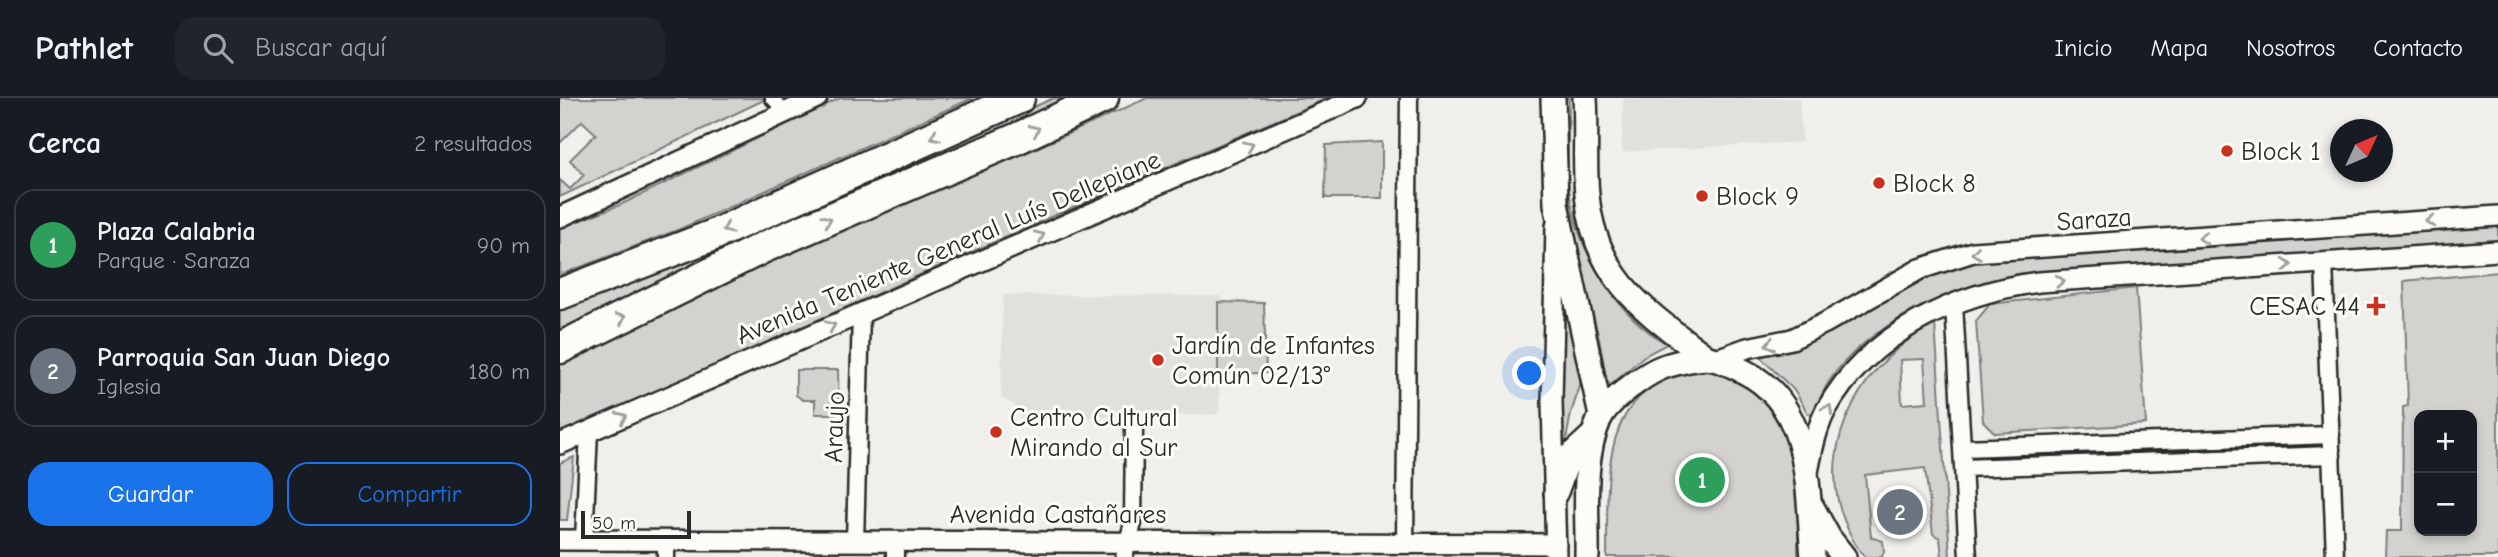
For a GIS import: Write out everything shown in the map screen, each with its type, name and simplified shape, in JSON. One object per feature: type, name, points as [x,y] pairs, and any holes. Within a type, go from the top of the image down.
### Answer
[{"type":"highway","points":[[560,294],[711,236],[1019,98]]},
{"type":"highway","points":[[560,348],[762,248],[1016,139],[1103,98]]},
{"type":"main road","points":[[1553,98],[1556,204],[1597,425],[1588,484],[1587,557]]},
{"type":"main road","points":[[1586,101],[1587,193],[1593,231],[1605,261],[1643,310],[1711,358],[1760,380],[1779,399],[1792,419],[1807,473],[1812,557]]},
{"type":"main road","points":[[1556,492],[1569,457],[1644,376],[1663,366],[1711,358]]},
{"type":"main road","points":[[1808,499],[1829,538],[1844,557]]},
{"type":"street","points":[[772,98],[786,113]]},
{"type":"street","points":[[560,218],[817,98]]},
{"type":"street","name":"Avenida Teniente General Luís Dellepiane","points":[[560,444],[1357,98]]},
{"type":"street","points":[[1405,543],[1409,98]]},
{"type":"street","points":[[1556,204],[1552,388],[1556,551]]},
{"type":"street","name":"Saraza","points":[[1711,358],[1792,339],[1920,269],[1973,252],[2498,216]]},
{"type":"street","points":[[1807,473],[1826,411],[1851,376],[1872,354],[1933,312],[1983,294],[2039,282],[2498,251]]},
{"type":"street","points":[[2324,262],[2335,557]]},
{"type":"street","points":[[1954,304],[1968,557]]},
{"type":"street","name":"Araujo","points":[[855,542],[861,313]]},
{"type":"street","points":[[1126,550],[1133,523],[1134,426]]},
{"type":"street","points":[[584,540],[589,431]]},
{"type":"street","points":[[1963,448],[2331,435]]},
{"type":"street","points":[[1964,468],[2332,455]]},
{"type":"street","name":"Avenida Castañares","points":[[560,540],[666,549],[855,542],[895,549],[1350,550],[1405,543],[1556,551]]},
{"type":"shaded area","points":[[560,98],[768,98],[560,197],[560,180],[570,189],[584,175],[570,160],[596,134],[582,121],[560,143]]},
{"type":"shaded area","points":[[840,98],[973,98],[680,229],[560,275],[560,228],[622,204]]},
{"type":"shaded area","points":[[1054,98],[1068,98],[697,262],[560,331],[560,309],[746,233]]},
{"type":"shaded area","points":[[1147,98],[1328,98],[1053,216],[560,434],[560,360],[713,279],[1021,155]]},
{"type":"shaded area","points":[[1565,98],[1569,98],[1569,190],[1580,235],[1601,278],[1615,297],[1630,315],[1667,344],[1644,356],[1611,385],[1605,380],[1600,341],[1571,227],[1566,179]]},
{"type":"shaded area","points":[[1623,98],[1799,98],[1802,142],[1622,152]]},
{"type":"shaded area","points":[[1382,142],[1382,198],[1325,198],[1326,145]]},
{"type":"shaded area","points":[[2498,222],[2498,244],[2081,270],[2025,275],[1966,288],[1913,311],[1866,342],[1846,360],[1828,384],[1813,413],[1808,414],[1795,391],[1759,356],[1812,340],[1906,283],[1969,262],[1999,256]]},
{"type":"shaded area","points":[[1559,262],[1582,364],[1580,386],[1571,413],[1562,462]]},
{"type":"shaded area","points":[[2498,272],[2498,557],[2385,557],[2386,531],[2402,531],[2403,407],[2408,406],[2404,281]]},
{"type":"shaded area","points":[[2136,288],[2146,424],[1995,433],[1983,421],[1976,321],[1990,304]]},
{"type":"shaded area","points":[[1003,295],[1222,296],[1219,414],[1021,419],[1015,405],[1001,398]]},
{"type":"shaded area","points":[[1218,302],[1264,303],[1266,373],[1218,374]]},
{"type":"shaded area","points":[[1935,323],[1950,557],[1942,557],[1940,538],[1933,534],[1925,468],[1865,475],[1871,537],[1883,541],[1884,551],[1882,557],[1865,557],[1848,530],[1836,491],[1836,461],[1841,433],[1852,405],[1868,380],[1910,338]],"holes":[[[1924,359],[1927,402],[1902,404],[1900,360]]]},
{"type":"shaded area","points":[[796,370],[838,370],[839,414],[815,414],[815,400],[803,400],[796,395]]},
{"type":"shaded area","points":[[1706,370],[1734,378],[1759,396],[1774,414],[1785,435],[1796,482],[1798,557],[1607,557],[1610,464],[1616,436],[1627,412],[1645,392],[1670,378]]},
{"type":"shaded area","points":[[2317,443],[1976,457],[1975,456],[1976,454]]},
{"type":"shaded area","points":[[574,457],[567,520],[560,520],[560,463]]},
{"type":"place","name":"Block 1","points":[[2227,151]]},
{"type":"place","name":"Block 8","points":[[1879,183]]},
{"type":"place","name":"Block 9","points":[[1702,196]]},
{"type":"place","name":"CESAC 44","points":[[2376,306]]},
{"type":"place","name":"Jardín de Infantes Común 02/13°","points":[[1158,360]]},
{"type":"place","name":"Centro Cultural Mirando al Sur","points":[[996,432]]},
{"type":"place","name":"Plaza Calabria","points":[[1702,480]]},
{"type":"place","name":"Parroquia San Juan Diego","points":[[1900,512]]}]
